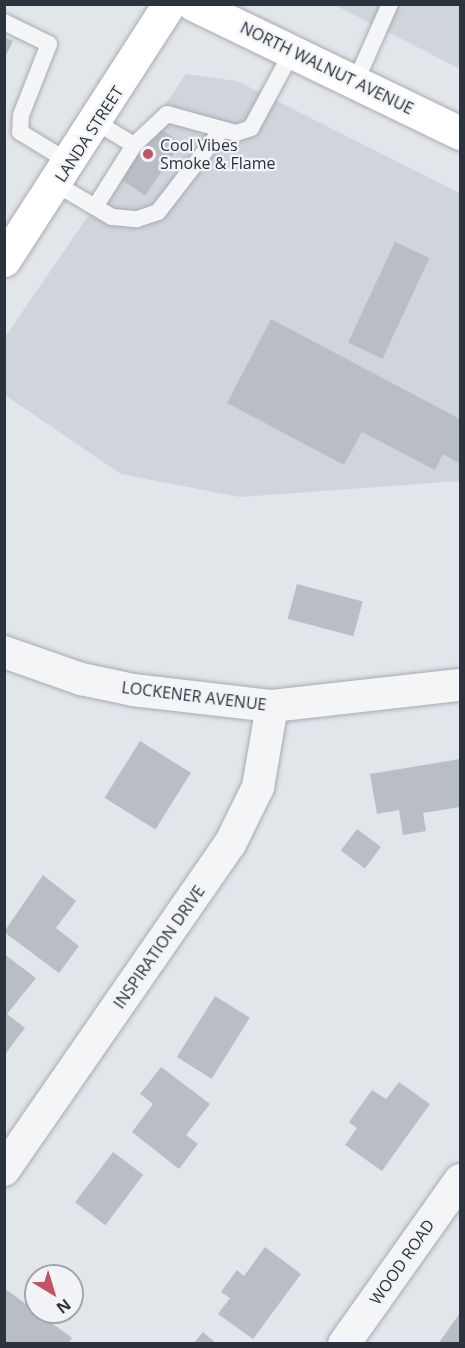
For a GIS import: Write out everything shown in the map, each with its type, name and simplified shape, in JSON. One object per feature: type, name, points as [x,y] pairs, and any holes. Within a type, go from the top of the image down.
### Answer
[{"type":"main road","name":"LANDA STREET","points":[[11,238],[63,173],[169,4]]},
{"type":"main road","name":"NORTH WALNUT AVENUE","points":[[193,4],[294,50],[460,133]]},
{"type":"street","name":"LOCKENER AVENUE","points":[[4,652],[81,680],[133,690],[272,706],[460,685]]},
{"type":"street","name":"INSPIRATION DRIVE","points":[[4,1170],[230,844],[258,787],[272,706]]},
{"type":"street","name":"WOOD ROAD","points":[[344,1344],[460,1180]]},
{"type":"lane","points":[[356,81],[390,4]]},
{"type":"lane","points":[[4,22],[49,44],[21,115],[20,132],[95,207],[112,216],[137,219],[158,212],[219,133]]},
{"type":"lane","points":[[95,207],[134,145],[167,114],[219,133],[251,128],[294,50]]},
{"type":"lane","points":[[96,123],[134,145]]},
{"type":"shaded area","points":[[333,5],[460,5],[460,69],[345,10]]},
{"type":"shaded area","points":[[186,74],[237,81],[460,193],[460,481],[240,497],[121,474],[5,395],[5,337]]},
{"type":"building","points":[[4,37],[13,41],[4,59]]},
{"type":"building","points":[[156,126],[181,143],[145,196],[120,179]]},
{"type":"building","points":[[395,242],[429,258],[383,359],[348,343]]},
{"type":"building","points":[[271,319],[460,419],[460,464],[443,454],[435,470],[362,432],[344,465],[227,403]]},
{"type":"building","points":[[297,584],[363,602],[353,636],[288,619]]},
{"type":"building","points":[[140,741],[191,773],[155,830],[104,798]]},
{"type":"building","points":[[460,759],[460,807],[423,813],[426,831],[403,835],[399,810],[377,814],[370,774]]},
{"type":"building","points":[[357,829],[381,847],[365,869],[341,851]]},
{"type":"building","points":[[43,875],[76,901],[56,928],[79,946],[59,973],[4,932]]},
{"type":"building","points":[[4,954],[36,978],[7,1014],[25,1028],[6,1053]]},
{"type":"building","points":[[215,996],[250,1018],[212,1079],[177,1057]]},
{"type":"building","points":[[161,1067],[210,1104],[186,1135],[198,1144],[179,1169],[132,1132],[153,1104],[140,1094]]},
{"type":"building","points":[[399,1082],[430,1104],[382,1171],[345,1145],[357,1128],[349,1122],[372,1090],[386,1099]]},
{"type":"building","points":[[113,1152],[143,1175],[105,1225],[75,1202]]},
{"type":"building","points":[[265,1247],[301,1274],[253,1339],[218,1314],[230,1298],[221,1292],[237,1270],[244,1276]]},
{"type":"building","points":[[4,1288],[24,1303],[24,1324],[53,1324],[72,1338],[68,1344],[4,1344]]},
{"type":"building","points":[[460,1313],[460,1344],[438,1344]]},
{"type":"building","points":[[203,1332],[217,1344],[193,1344]]},
{"type":"place","name":"Cool Vibes Smoke & Flame","points":[[148,154]]}]
